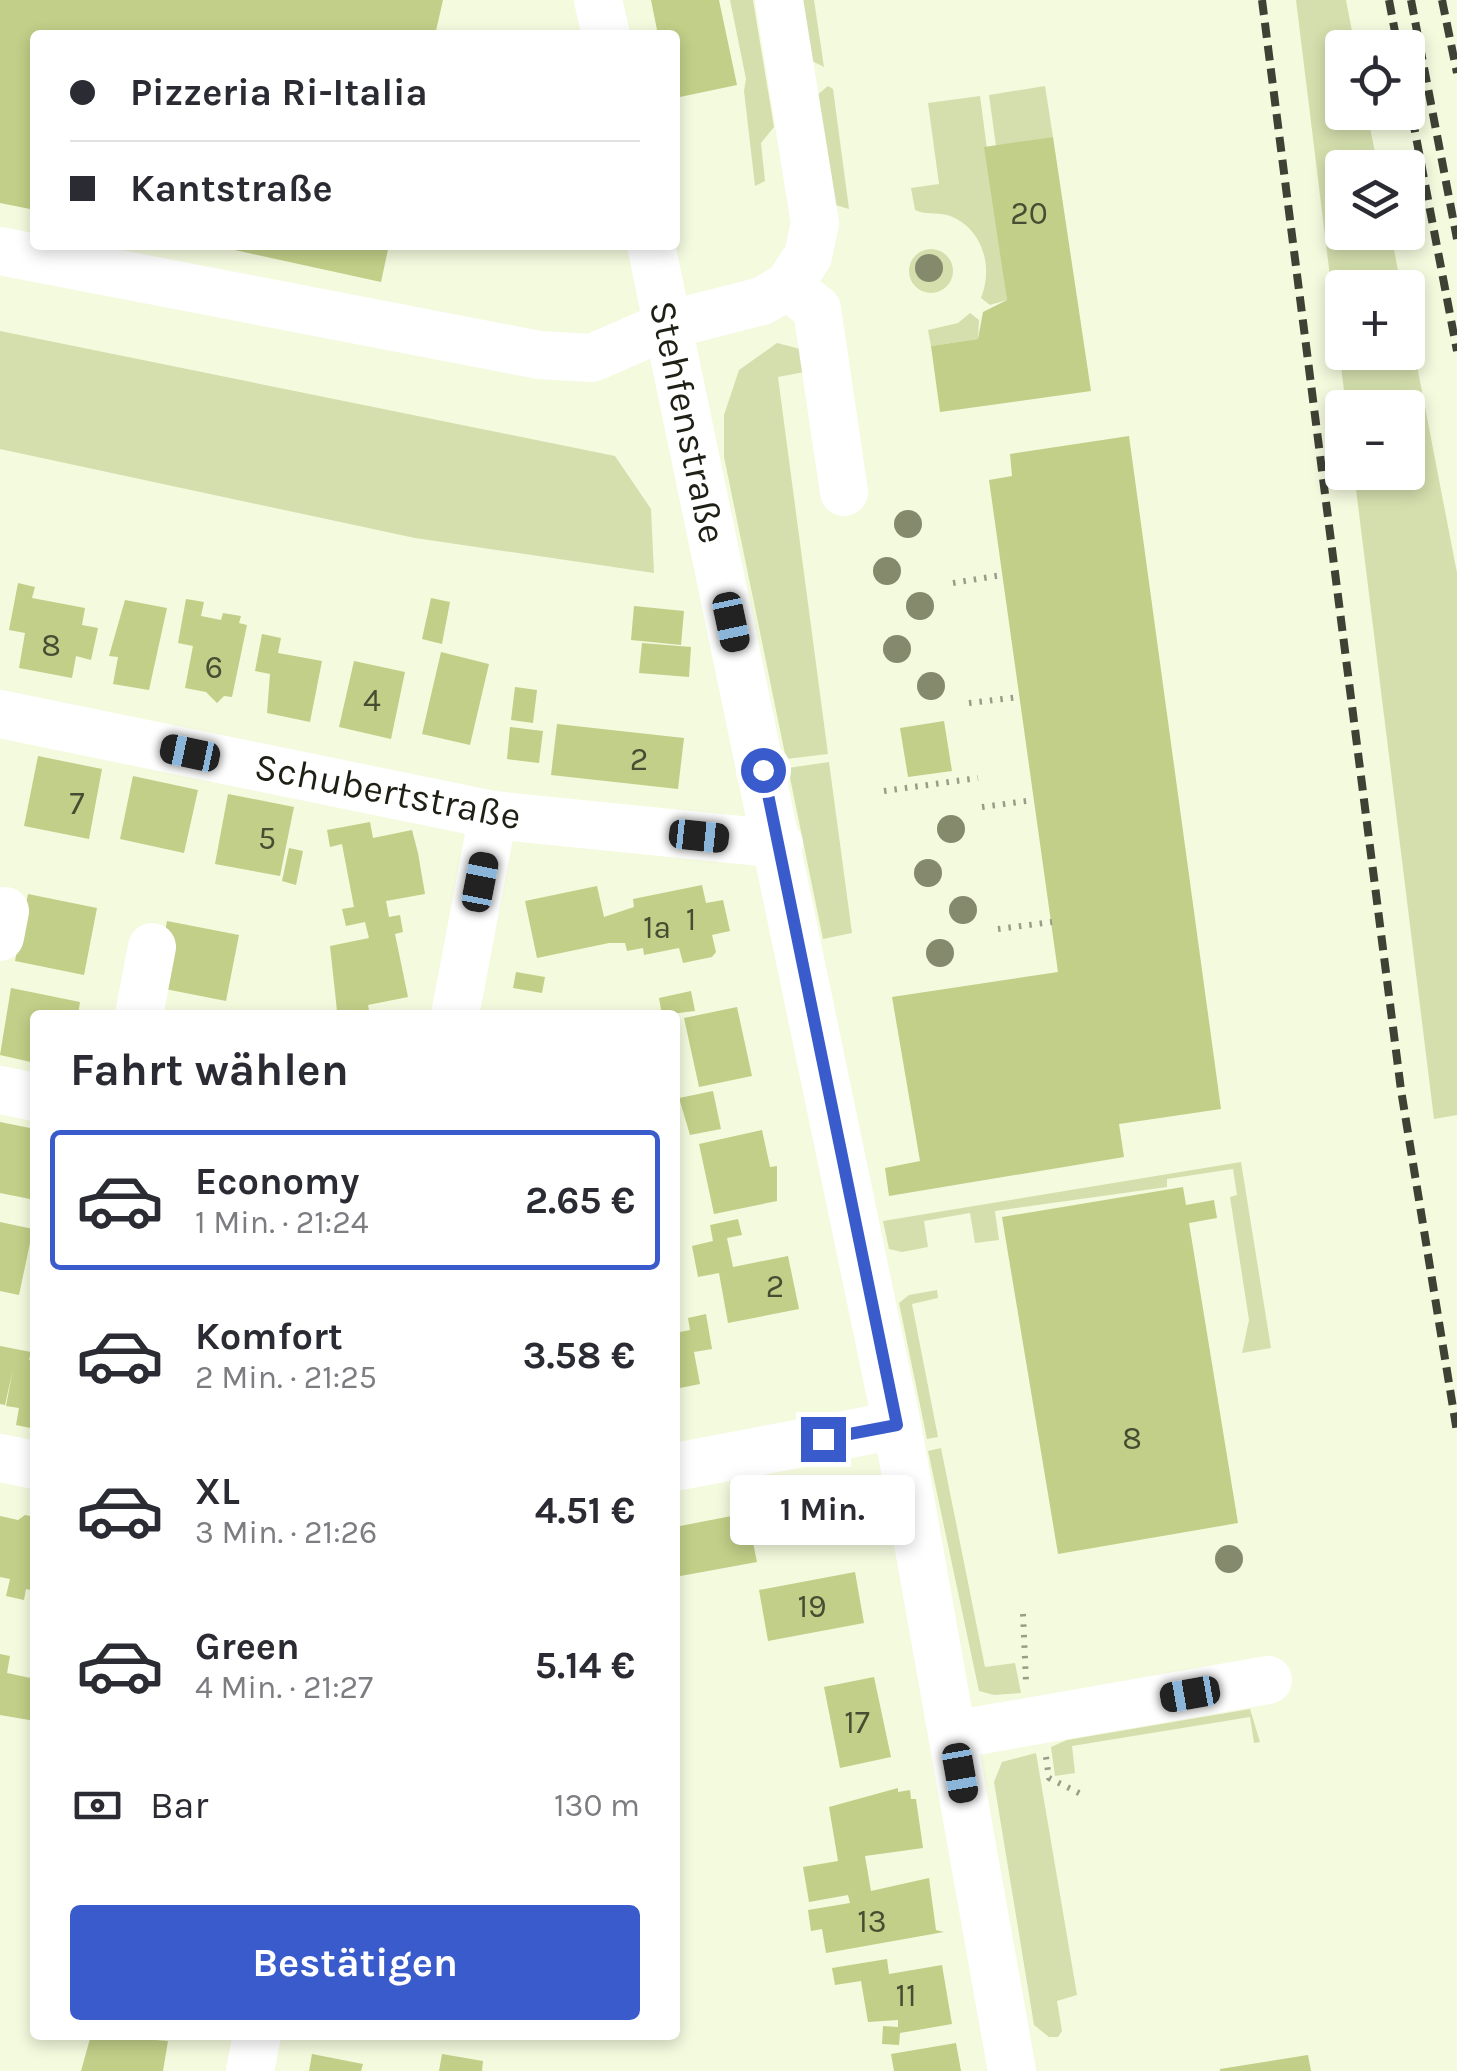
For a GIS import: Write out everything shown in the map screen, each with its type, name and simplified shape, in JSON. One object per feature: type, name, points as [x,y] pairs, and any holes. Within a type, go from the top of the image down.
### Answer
[{"type":"street","points":[[598,0],[605,30]]},
{"type":"street","points":[[0,251],[540,355],[592,358],[668,325],[762,301],[788,286],[808,256],[815,223],[779,0]]},
{"type":"street","name":"Stehfenstraße","points":[[651,250],[779,844],[897,1425],[1012,2071]]},
{"type":"street","points":[[788,286],[817,309],[844,492]]},
{"type":"street","name":"Schubertstraße","points":[[0,714],[493,815],[779,844]]},
{"type":"street","points":[[456,1010],[493,815]]},
{"type":"street","points":[[140,1010],[152,948]]},
{"type":"street","points":[[0,1090],[30,1096]]},
{"type":"street","points":[[680,1465],[897,1425]]},
{"type":"street","points":[[0,1458],[30,1464]]},
{"type":"street","points":[[954,1736],[1268,1680]]},
{"type":"street","points":[[250,2071],[256,2040]]},
{"type":"path","points":[[953,583],[1002,575]]},
{"type":"path","points":[[968,702],[1020,697]]},
{"type":"path","points":[[884,791],[978,778]]},
{"type":"path","points":[[982,807],[1034,800]]},
{"type":"path","points":[[998,929],[1052,922]]},
{"type":"path","points":[[1022,1662],[1024,1614]]},
{"type":"green space","points":[[730,0],[753,0],[774,127],[761,143],[765,181],[755,186],[746,79]]},
{"type":"green space","points":[[802,0],[814,0],[824,67],[812,61]]},
{"type":"green space","points":[[1296,0],[1346,0],[1352,30],[1325,30],[1325,130],[1370,130],[1375,150],[1325,150],[1325,236]]},
{"type":"green space","points":[[828,86],[833,89],[849,209],[832,204],[816,96]]},
{"type":"green space","points":[[1045,86],[1053,137],[996,146],[989,95]]},
{"type":"green space","points":[[980,96],[1007,300],[990,305],[981,298],[986,273],[977,238],[959,220],[915,210],[911,188],[939,184],[928,103]]},
{"type":"green space","points":[[931,249],[946,256],[953,271],[946,286],[931,293],[916,286],[909,271],[916,256]]},
{"type":"green space","points":[[1327,250],[1394,250],[1398,270],[1329,270]]},
{"type":"green space","points":[[970,313],[979,320],[978,339],[931,346],[928,330],[958,323]]},
{"type":"green space","points":[[0,331],[615,456],[651,509],[654,573],[415,538],[0,449]]},
{"type":"green space","points":[[777,343],[804,350],[815,370],[778,377],[828,754],[786,759],[724,457],[724,415],[739,370]]},
{"type":"green space","points":[[1341,370],[1418,370],[1422,390],[1344,390]]},
{"type":"green space","points":[[1425,407],[1457,573],[1457,1115],[1434,1119],[1356,490],[1425,490]]},
{"type":"green space","points":[[829,762],[852,933],[823,939],[788,768]]},
{"type":"green space","points":[[1241,1162],[1271,1348],[1242,1353],[1249,1320],[1230,1197],[1237,1195],[1233,1169],[1167,1179],[1167,1187],[995,1211],[999,1240],[975,1243],[970,1213],[924,1221],[928,1247],[902,1252],[889,1249],[883,1221]]},
{"type":"green space","points":[[937,1290],[938,1298],[912,1304],[938,1437],[927,1439],[899,1303],[909,1295]]},
{"type":"green space","points":[[941,1448],[985,1667],[1015,1663],[1021,1693],[994,1695],[979,1691],[928,1451]]},
{"type":"green space","points":[[1250,1709],[1260,1742],[1254,1743],[1250,1717],[1072,1746],[1075,1773],[1055,1776],[1051,1747],[1067,1740]]},
{"type":"green space","points":[[1036,1753],[1077,1995],[1057,2001],[1062,2031],[1058,2037],[1049,2037],[1034,2025],[994,1782],[1002,1762]]},
{"type":"building","points":[[0,0],[443,0],[436,30],[30,30],[30,209],[0,203]]},
{"type":"building","points":[[651,0],[719,0],[737,85],[680,97],[680,30],[657,30]]},
{"type":"building","points":[[1053,137],[1091,391],[940,412],[931,346],[978,339],[983,312],[1007,300],[984,147]]},
{"type":"building","points":[[235,250],[388,250],[381,282]]},
{"type":"building","points":[[1129,436],[1221,1109],[1119,1124],[1124,1157],[889,1196],[885,1168],[920,1161],[892,997],[1058,972],[989,480],[1012,476],[1010,454]]},
{"type":"building","points":[[18,583],[35,587],[32,598],[85,608],[82,625],[98,628],[91,660],[76,656],[72,678],[19,668],[25,633],[9,630]]},
{"type":"building","points":[[431,598],[450,602],[442,644],[422,639]]},
{"type":"building","points":[[186,599],[204,602],[201,616],[221,620],[223,613],[241,616],[239,623],[247,625],[232,697],[224,696],[217,703],[206,692],[185,688],[193,646],[178,643]]},
{"type":"building","points":[[125,600],[167,608],[149,690],[113,684],[118,657],[109,656]]},
{"type":"building","points":[[634,606],[684,611],[681,645],[631,640]]},
{"type":"building","points":[[262,634],[281,638],[278,653],[322,661],[310,722],[267,713],[270,674],[255,671]]},
{"type":"building","points":[[642,643],[691,647],[689,677],[639,673]]},
{"type":"building","points":[[441,652],[489,664],[470,745],[422,734]]},
{"type":"building","points":[[354,661],[405,672],[391,739],[339,727]]},
{"type":"building","points":[[515,687],[537,690],[533,723],[511,720]]},
{"type":"building","points":[[944,721],[952,771],[908,777],[900,728]]},
{"type":"building","points":[[557,724],[684,738],[678,789],[551,775]]},
{"type":"building","points":[[510,727],[543,731],[539,763],[507,759]]},
{"type":"building","points":[[38,756],[102,769],[89,839],[24,826]]},
{"type":"building","points":[[133,776],[198,790],[184,853],[120,839]]},
{"type":"building","points":[[228,794],[294,807],[280,876],[215,864]]},
{"type":"building","points":[[370,822],[373,838],[412,830],[425,894],[386,901],[389,917],[400,915],[403,932],[395,934],[408,997],[368,1005],[369,1010],[337,1010],[330,946],[369,938],[365,922],[346,926],[342,909],[354,907],[342,844],[330,847],[327,830]]},
{"type":"building","points":[[289,848],[303,851],[296,885],[282,881]]},
{"type":"building","points":[[702,885],[706,903],[723,900],[730,931],[712,935],[716,952],[712,957],[683,963],[679,948],[644,955],[643,948],[627,951],[625,943],[609,943],[537,958],[525,901],[597,886],[604,917],[634,907],[633,899]]},
{"type":"building","points":[[28,894],[97,908],[84,975],[15,961]]},
{"type":"building","points":[[167,921],[239,935],[226,1001],[155,987]]},
{"type":"building","points":[[516,972],[545,977],[542,993],[513,988]]},
{"type":"building","points":[[11,988],[80,1002],[79,1010],[30,1010],[30,1062],[0,1055]]},
{"type":"building","points":[[691,991],[695,1011],[661,1010],[659,998]]},
{"type":"building","points":[[737,1007],[752,1076],[699,1087],[684,1018]]},
{"type":"building","points":[[713,1091],[721,1129],[690,1135],[680,1098]]},
{"type":"building","points":[[0,1122],[30,1128],[30,1199],[0,1193]]},
{"type":"building","points":[[762,1130],[770,1167],[777,1166],[777,1201],[714,1214],[699,1144]]},
{"type":"building","points":[[1183,1187],[1186,1205],[1214,1200],[1217,1218],[1189,1223],[1238,1523],[1058,1554],[1002,1217]]},
{"type":"building","points":[[738,1219],[742,1235],[727,1238],[733,1267],[788,1256],[799,1309],[728,1323],[719,1273],[698,1277],[692,1246],[713,1241],[710,1225]]},
{"type":"building","points":[[0,1222],[30,1228],[19,1295],[0,1291]]},
{"type":"building","points":[[706,1314],[712,1349],[694,1352],[700,1384],[680,1388],[680,1332],[690,1330],[688,1318]]},
{"type":"building","points":[[0,1346],[30,1352],[30,1428],[16,1425],[19,1408],[6,1406],[13,1369],[5,1405],[0,1404]]},
{"type":"building","points":[[747,1513],[757,1562],[680,1576],[680,1526]]},
{"type":"building","points":[[0,1516],[18,1520],[30,1516],[30,1590],[26,1589],[24,1600],[6,1596],[10,1579],[0,1577]]},
{"type":"building","points":[[855,1572],[864,1623],[768,1641],[759,1590]]},
{"type":"building","points":[[0,1654],[10,1656],[7,1673],[30,1678],[30,1720],[0,1715]]},
{"type":"building","points":[[874,1677],[891,1757],[840,1768],[824,1687]]},
{"type":"building","points":[[898,1788],[898,1792],[910,1790],[911,1799],[916,1799],[923,1848],[865,1856],[871,1891],[929,1878],[936,1930],[944,1932],[826,1953],[822,1929],[811,1931],[808,1910],[850,1903],[848,1895],[809,1902],[803,1867],[838,1861],[829,1807]]},
{"type":"building","points":[[887,1959],[889,1974],[942,1965],[952,2024],[900,2033],[899,2045],[882,2044],[883,2026],[898,2027],[898,2020],[868,2022],[861,1981],[835,1985],[832,1968]]},
{"type":"building","points":[[90,2040],[168,2041],[163,2071],[81,2071]]},
{"type":"building","points":[[956,2043],[961,2071],[894,2071],[891,2054]]},
{"type":"building","points":[[312,2054],[363,2064],[361,2071],[309,2071]]},
{"type":"building","points":[[442,2054],[483,2061],[482,2071],[439,2071]]},
{"type":"building","points":[[1308,2055],[1311,2071],[1220,2071],[1220,2069]]},
{"type":"railway","points":[[1262,0],[1401,1090],[1457,1432]]},
{"type":"railway","points":[[1389,0],[1395,30]]},
{"type":"railway","points":[[1411,0],[1457,239]]},
{"type":"railway","points":[[1442,0],[1457,73]]},
{"type":"railway","points":[[1415,130],[1457,351]]},
{"type":"route","points":[[763,770],[897,1425],[823,1439]]}]
